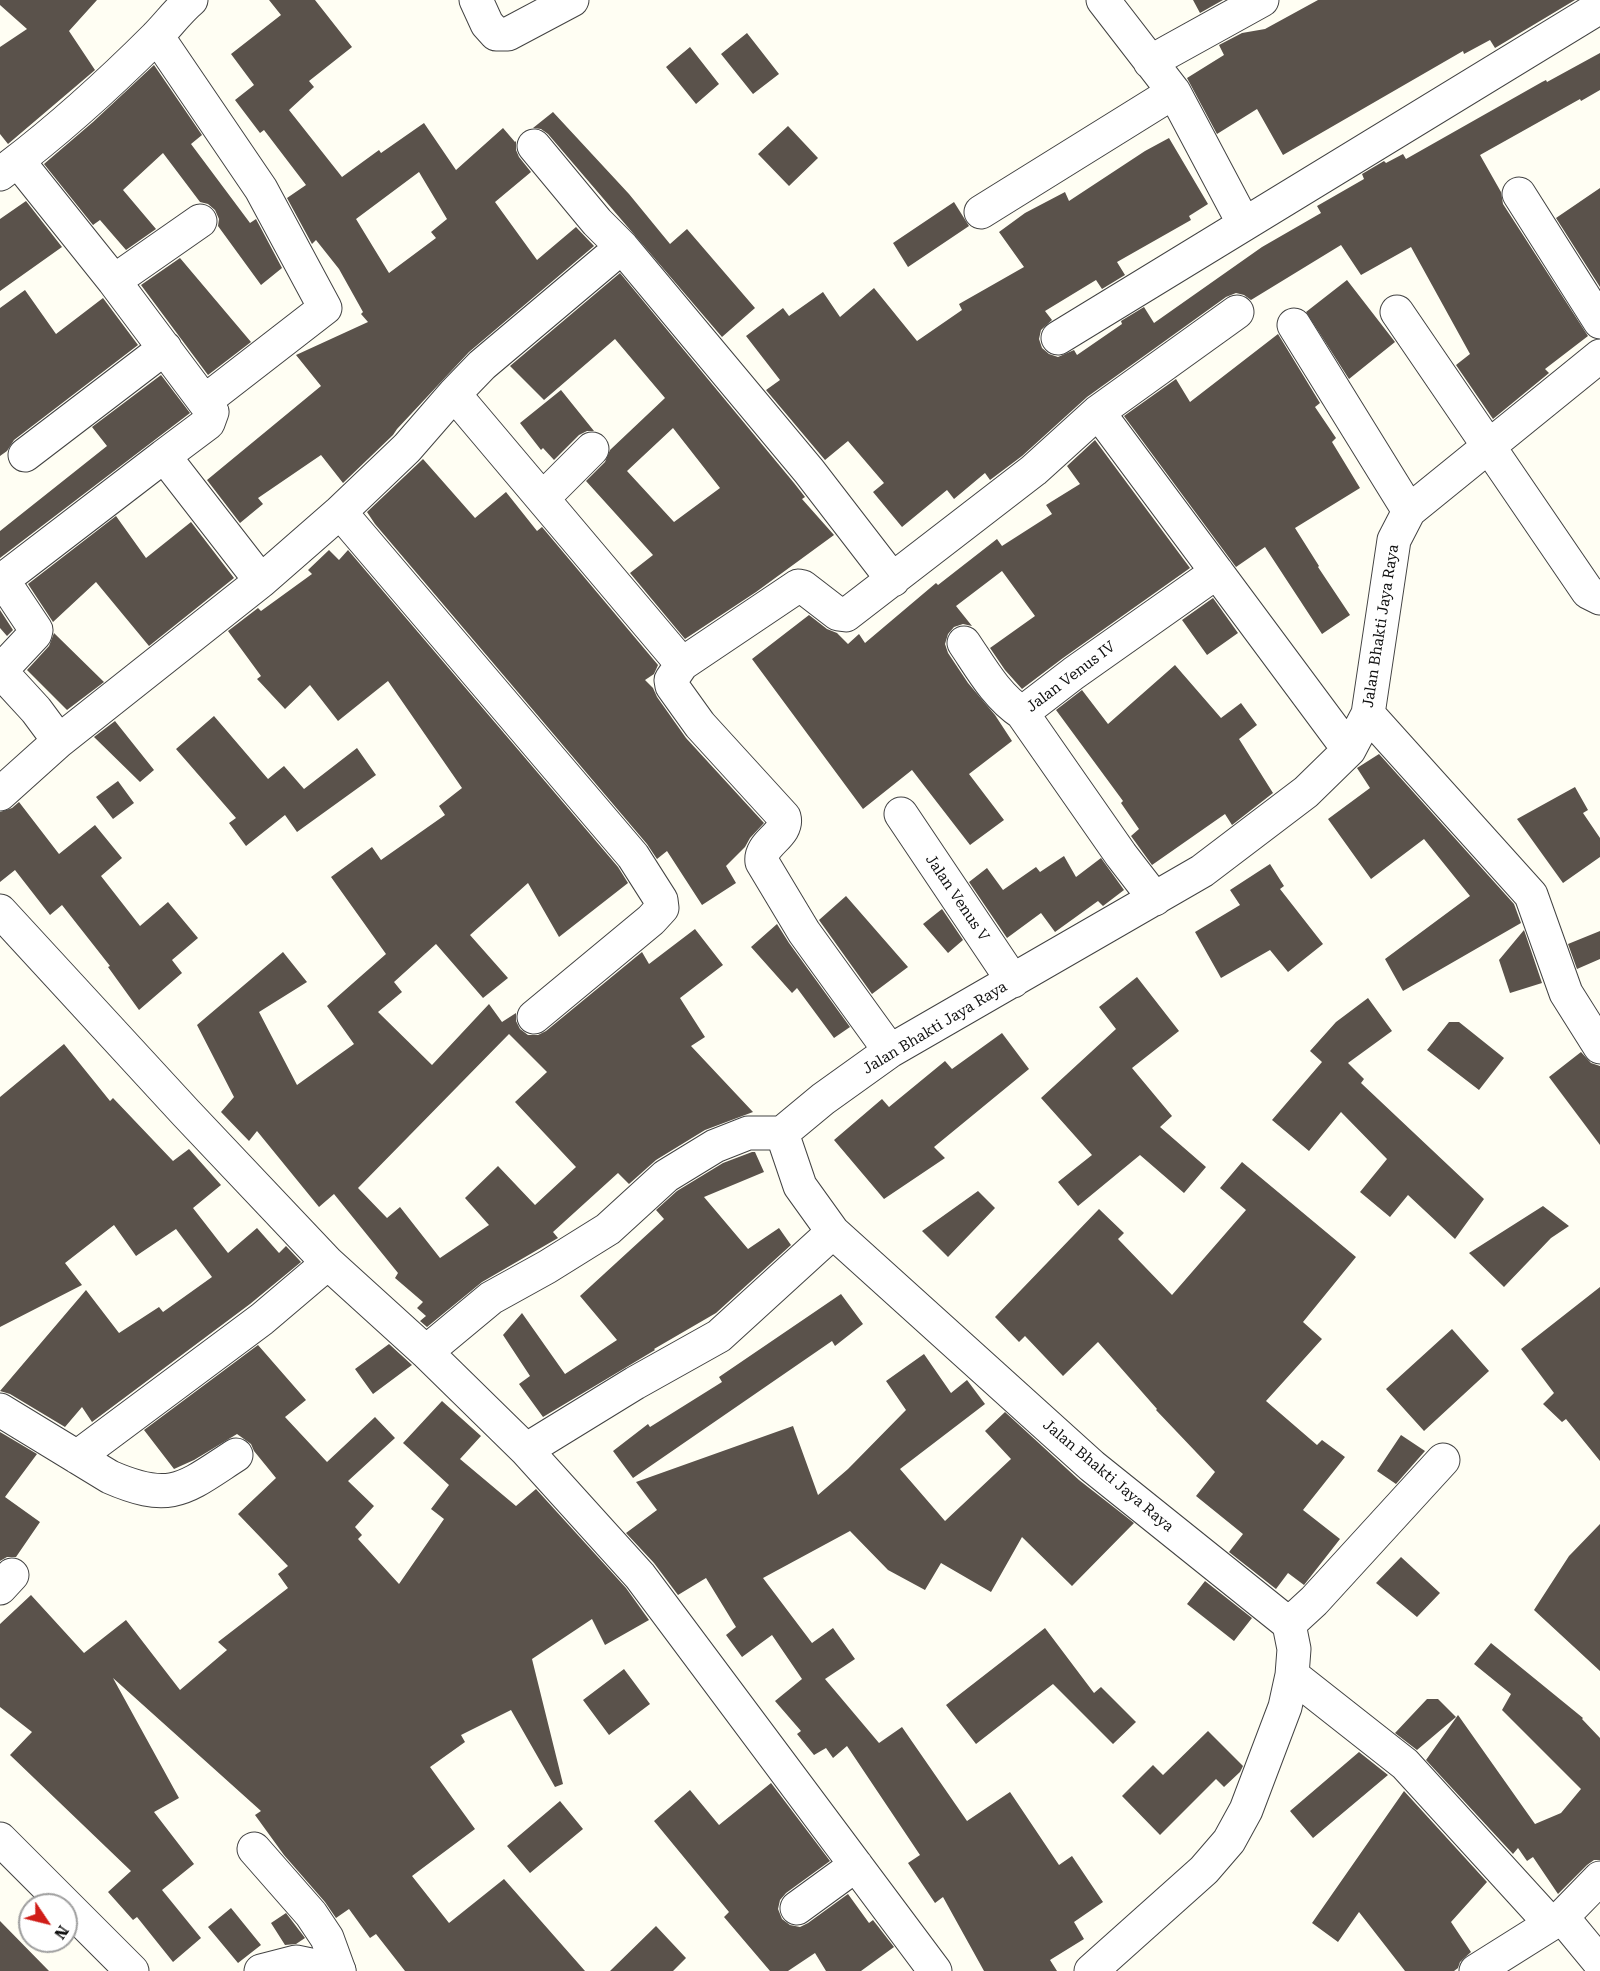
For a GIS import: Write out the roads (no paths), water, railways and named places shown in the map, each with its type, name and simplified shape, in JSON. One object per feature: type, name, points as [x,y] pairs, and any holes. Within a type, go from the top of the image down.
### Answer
[{"type":"street","points":[[59,741],[36,710],[3,674],[5,666],[36,630],[8,588],[9,575],[208,423],[212,412],[114,281],[9,167],[157,36],[191,0]]},
{"type":"street","points":[[476,0],[487,24],[496,34],[508,34],[572,0]]},
{"type":"street","points":[[1103,0],[1174,92],[1244,224]]},
{"type":"street","points":[[1150,62],[1262,0]]},
{"type":"street","points":[[1058,338],[1600,8]]},
{"type":"street","points":[[157,36],[261,189],[325,308],[206,401]]},
{"type":"street","points":[[981,212],[1174,92]]},
{"type":"street","points":[[534,146],[597,222],[622,247],[809,471],[893,580]]},
{"type":"street","points":[[1519,194],[1600,322]]},
{"type":"street","points":[[114,281],[200,221]]},
{"type":"street","points":[[0,794],[59,741],[261,581],[340,512],[407,448],[482,365],[622,247]]},
{"type":"street","points":[[890,1051],[804,932],[762,862],[763,851],[786,822],[784,817],[700,725],[672,686],[671,680],[682,664],[798,586],[803,587],[842,615],[846,615],[1034,470],[1098,412],[1237,312]]},
{"type":"street","points":[[1397,312],[1587,592],[1600,598]]},
{"type":"street","points":[[1294,325],[1409,511]]},
{"type":"street","points":[[25,455],[165,348]]},
{"type":"street","name":"Jalan Bhakti Jaya Raya","points":[[1289,1624],[1092,1466],[833,1232],[801,1186],[782,1133],[823,1099],[890,1051],[1202,871],[1306,792],[1349,750],[1368,714],[1394,540],[1409,511],[1600,356]]},
{"type":"street","points":[[454,394],[682,664]]},
{"type":"street","points":[[1098,412],[1349,750]]},
{"type":"street","points":[[543,498],[592,448]]},
{"type":"street","points":[[164,456],[261,581]]},
{"type":"street","points":[[340,512],[633,856],[661,900],[662,908],[651,920],[534,1017]]},
{"type":"street","name":"Jalan Venus IV","points":[[1155,899],[1121,855],[1022,713],[1074,673],[1217,572]]},
{"type":"street","points":[[964,643],[999,694],[1022,713]]},
{"type":"street","points":[[1368,714],[1531,895],[1566,993],[1600,1047]]},
{"type":"street","name":"Jalan Venus V","points":[[901,814],[1013,981]]},
{"type":"street","points":[[0,911],[327,1263],[426,1352],[526,1450],[640,1576],[935,1971]]},
{"type":"street","points":[[426,1352],[491,1298],[608,1229],[666,1176],[715,1146],[748,1133],[782,1133]]},
{"type":"street","points":[[526,1450],[635,1383],[719,1336],[833,1232]]},
{"type":"street","points":[[77,1457],[262,1319],[327,1263]]},
{"type":"street","points":[[0,1410],[124,1483],[156,1491],[172,1491],[185,1487],[236,1455]]},
{"type":"street","points":[[1091,1971],[1204,1870],[1229,1841],[1246,1810],[1285,1707],[1292,1675],[1294,1650],[1289,1624],[1314,1601],[1443,1460]]},
{"type":"street","points":[[1292,1675],[1406,1764],[1600,1964]]},
{"type":"street","points":[[0,1839],[132,1971]]},
{"type":"street","points":[[254,1849],[311,1914],[327,1938],[339,1971]]},
{"type":"street","points":[[797,1908],[856,1865]]},
{"type":"street","points":[[1476,1971],[1556,1920],[1600,1878]]},
{"type":"street","points":[[261,1971],[296,1962],[339,1971]]}]
